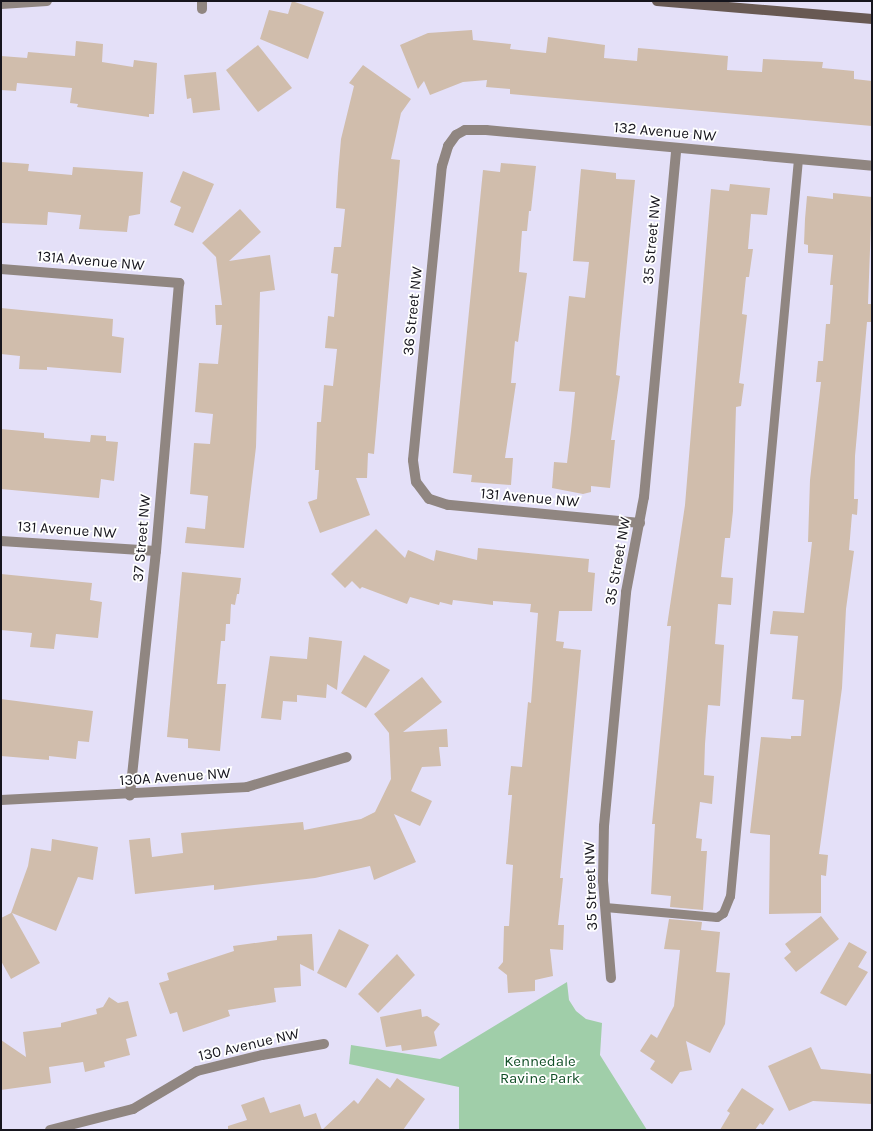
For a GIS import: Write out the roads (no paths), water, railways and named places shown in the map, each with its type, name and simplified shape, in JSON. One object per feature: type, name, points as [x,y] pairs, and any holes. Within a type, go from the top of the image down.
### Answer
[{"type":"street","points":[[1,4],[47,1]]},
{"type":"street","points":[[657,1],[872,19]]},
{"type":"street","name":"132 Avenue NW","points":[[456,135],[465,130],[486,130],[676,149],[872,166]]},
{"type":"street","name":"36 Street NW","points":[[421,492],[416,482],[413,460],[441,174],[444,155],[456,135]]},
{"type":"street","name":"35 Street NW","points":[[611,978],[605,907],[605,818],[626,592],[640,523],[676,149]]},
{"type":"street","name":"131A Avenue NW","points":[[1,269],[179,283]]},
{"type":"street","name":"37 Street NW","points":[[130,796],[156,551],[179,283]]},
{"type":"street","name":"131 Avenue NW","points":[[421,492],[429,499],[448,505],[640,523]]},
{"type":"street","name":"131 Avenue NW","points":[[1,541],[156,551]]},
{"type":"street","name":"130A Avenue NW","points":[[1,800],[130,796],[247,788],[347,757]]},
{"type":"street","name":"130 Avenue NW","points":[[50,1130],[133,1109],[197,1072],[262,1054],[324,1044]]},
{"type":"lane","points":[[605,907],[717,917],[725,909],[730,896],[798,159]]},
{"type":"park label","name":"Kennedale Ravine Park","points":[[540,1070]]}]
